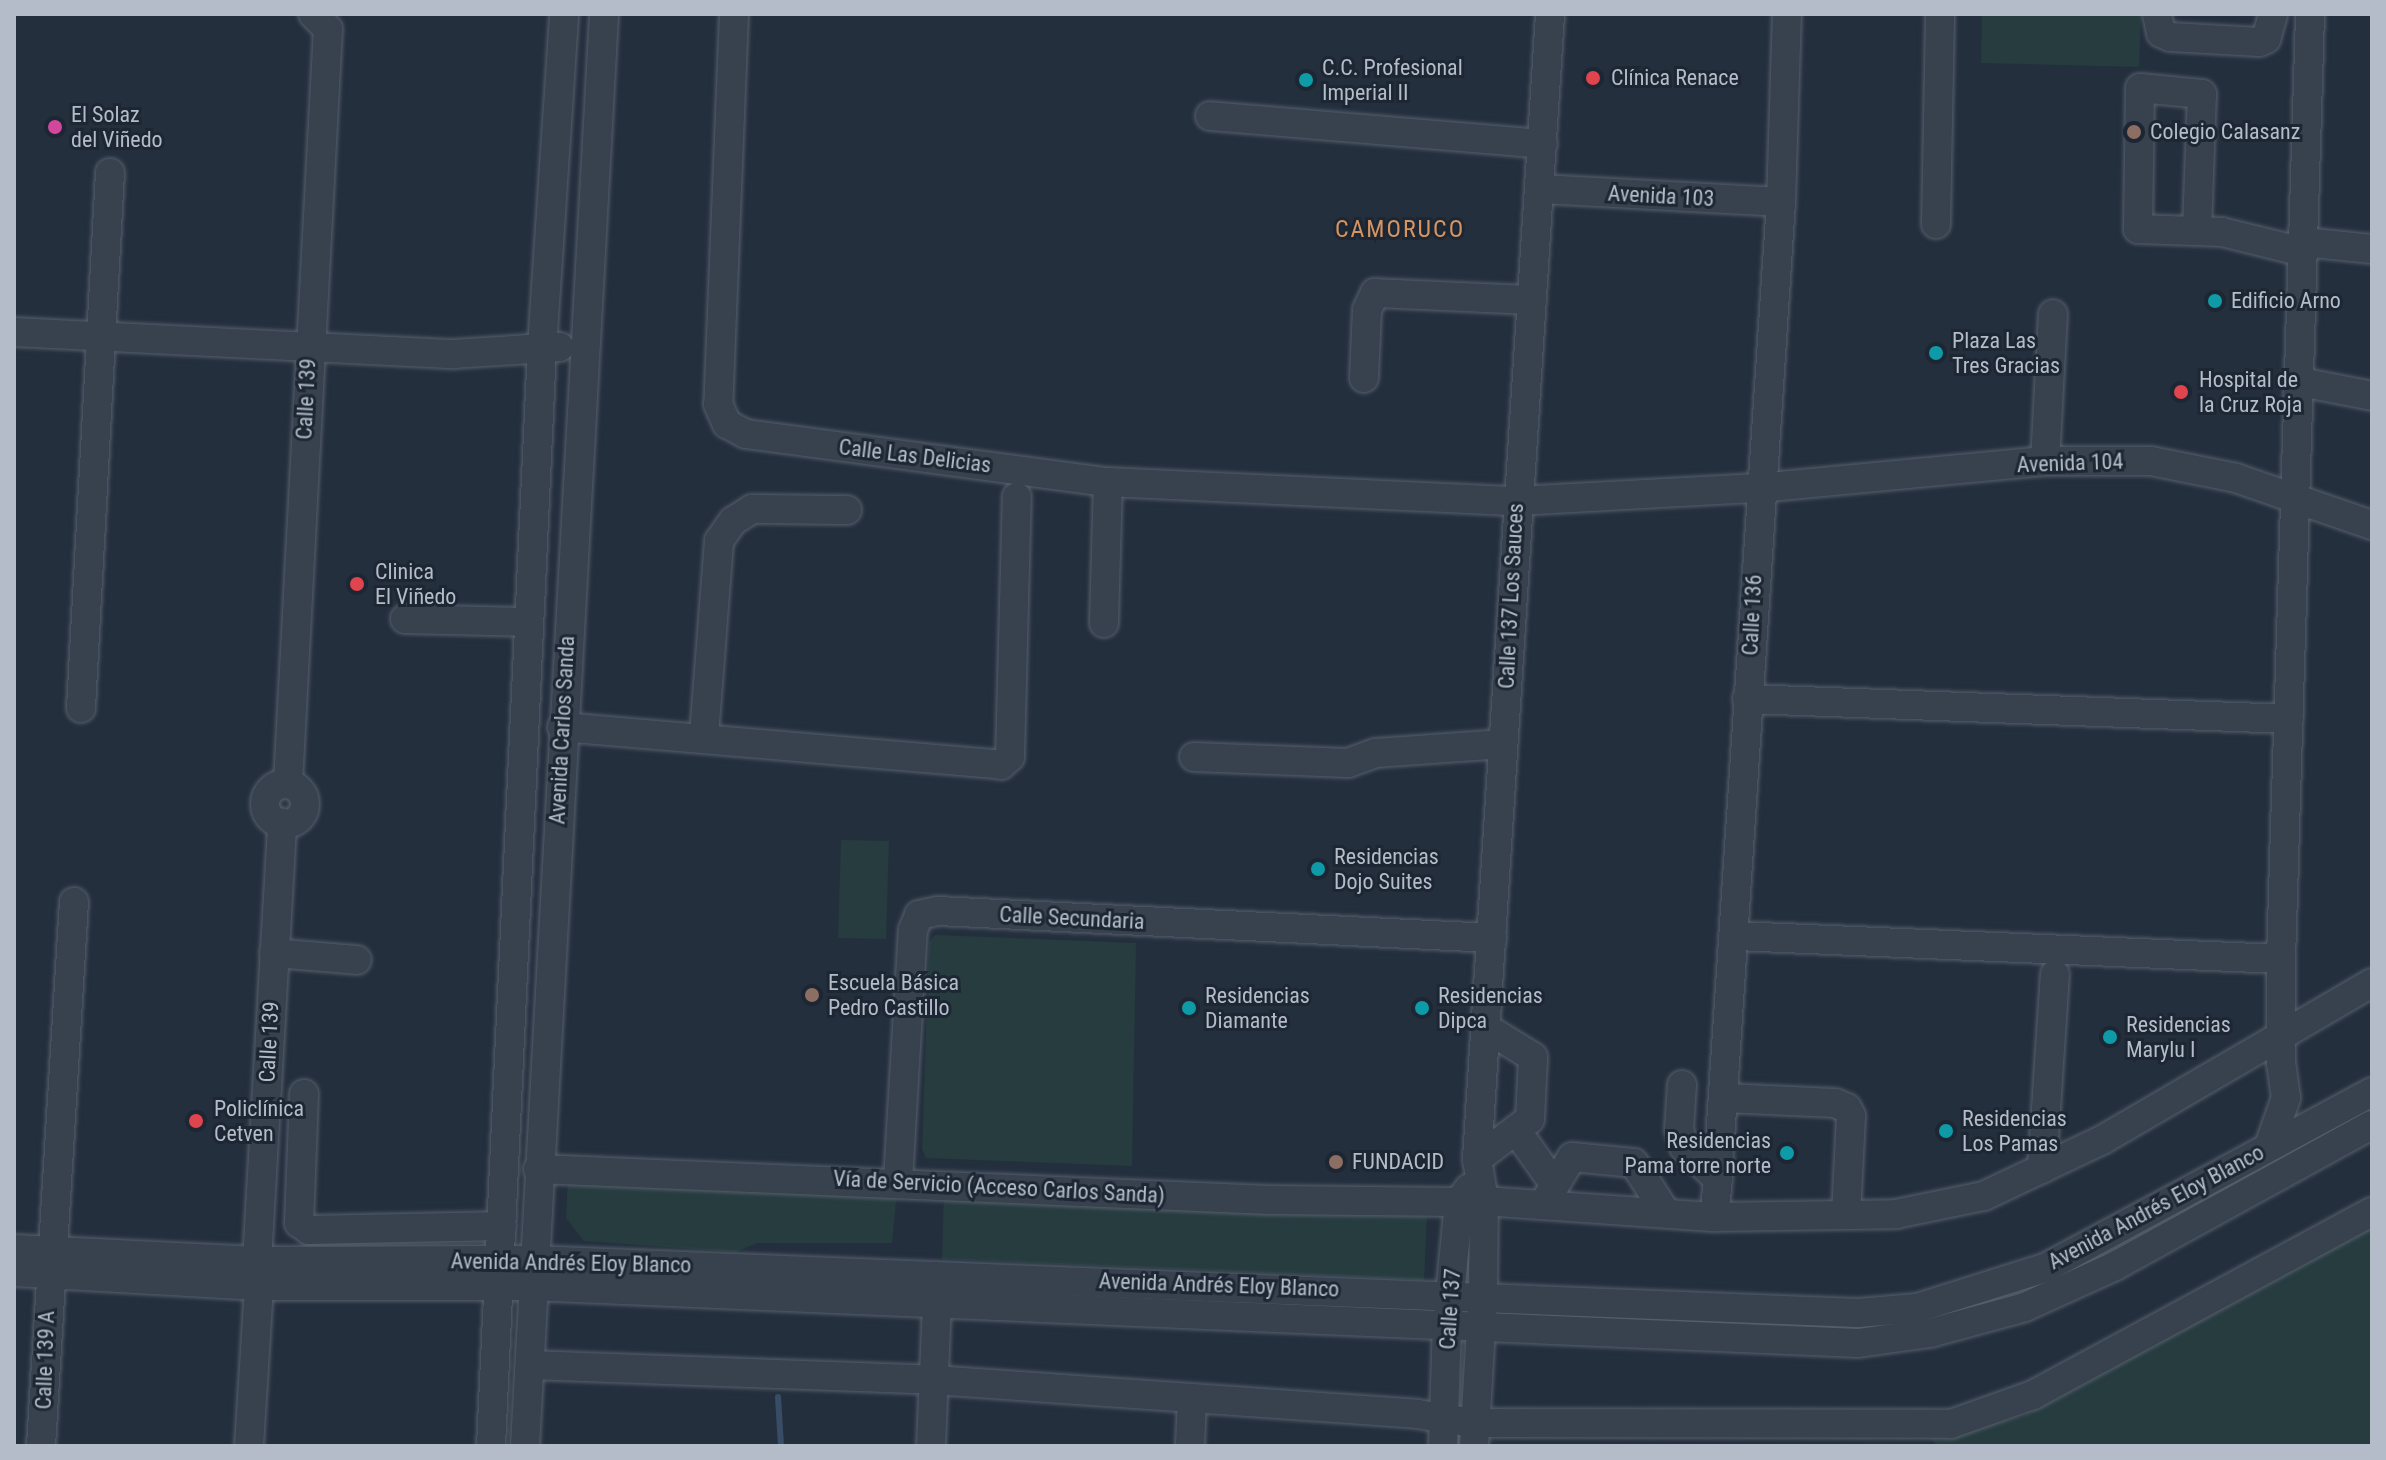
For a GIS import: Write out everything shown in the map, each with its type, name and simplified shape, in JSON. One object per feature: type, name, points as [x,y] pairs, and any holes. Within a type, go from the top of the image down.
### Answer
[{"type":"street","name":"Avenida Carlos Sanda","points":[[491,1446],[542,348],[564,14]]},
{"type":"street","name":"Avenida Carlos Sanda","points":[[525,1446],[531,1273],[604,14]]},
{"type":"street","name":"Calle Las Delicias","points":[[734,14],[718,404],[727,424],[746,434],[1108,482],[1516,501]]},
{"type":"street","name":"Calle 137 Los Sauces","points":[[1474,1185],[1550,14]]},
{"type":"street","name":"Calle 136","points":[[1715,1217],[1736,936],[1759,488],[1781,202],[1787,14]]},
{"type":"street","points":[[1936,224],[1940,14]]},
{"type":"street","points":[[2157,14],[2161,33],[2170,37],[2259,42],[2266,39],[2273,14]]},
{"type":"street","points":[[2269,1146],[2286,1098],[2281,1032],[2281,959],[2310,14]]},
{"type":"street","name":"Calle 139","points":[[249,1446],[282,823],[300,816],[305,804],[300,791],[288,784],[328,29],[316,15]]},
{"type":"street","points":[[2197,229],[2202,94],[2140,88],[2138,229],[2197,229],[2303,247],[2372,249]]},
{"type":"street","points":[[1210,116],[1543,144]]},
{"type":"street","points":[[81,708],[98,335],[110,173]]},
{"type":"street","name":"Avenida 103","points":[[1541,189],[1781,202]]},
{"type":"street","points":[[1364,378],[1367,310],[1375,293],[1532,300]]},
{"type":"street","points":[[2045,461],[2053,314]]},
{"type":"street","points":[[14,332],[309,344],[453,354],[584,347]]},
{"type":"street","points":[[2300,382],[2372,396]]},
{"type":"street","name":"Avenida 104","points":[[1516,501],[1759,488],[2045,461],[2151,461],[2236,478],[2372,525]]},
{"type":"street","points":[[1104,623],[1108,482]]},
{"type":"street","points":[[562,727],[704,736],[1001,765],[1010,757],[1017,497]]},
{"type":"street","points":[[704,736],[719,541],[733,521],[752,509],[847,510]]},
{"type":"street","points":[[405,619],[529,622]]},
{"type":"street","points":[[1747,699],[2289,719]]},
{"type":"street","points":[[1194,757],[1348,763],[1376,753],[1503,744]]},
{"type":"street","name":"Calle 139 A","points":[[41,1446],[49,1262],[74,902]]},
{"type":"street","name":"Calle Secundaria","points":[[898,1180],[913,930],[919,915],[954,912],[1492,938]]},
{"type":"street","points":[[1736,936],[2281,959]]},
{"type":"street","points":[[274,953],[357,960]]},
{"type":"street","points":[[2042,1169],[2055,974]]},
{"type":"street","name":"Vía de Servicio (Acceso Carlos Sanda)","points":[[538,1169],[898,1180],[1269,1200],[1474,1185],[1666,1213],[1715,1217],[1896,1214],[1984,1196],[2102,1140],[2281,1032],[2372,983]]},
{"type":"street","points":[[1474,1434],[1483,1294],[1474,1185],[1516,1130],[1530,1119],[1533,1057],[1486,1028]]},
{"type":"street","points":[[1682,1085],[1679,1129],[1684,1147],[1718,1179]]},
{"type":"street","name":"Avenida Andrés Eloy Blanco","points":[[14,1249],[49,1262],[258,1274],[531,1273],[1450,1293],[1770,1310],[1917,1308],[2045,1268],[2372,1092]]},
{"type":"street","points":[[304,1094],[299,1223],[309,1230],[502,1226]]},
{"type":"street","points":[[1724,1098],[1847,1108],[1851,1116],[1846,1215]]},
{"type":"street","points":[[2286,1098],[2315,1121],[2346,1128],[2372,1123]]},
{"type":"street","name":"Avenida Andrés Eloy Blanco","points":[[531,1273],[937,1302],[1858,1343],[1930,1333],[2025,1307],[2115,1266],[2372,1123]]},
{"type":"street","points":[[1516,1130],[1549,1195]]},
{"type":"street","points":[[1549,1195],[1571,1158],[1632,1163],[1666,1213]]},
{"type":"street","name":"Calle 137","points":[[1444,1432],[1450,1293],[1474,1185]]},
{"type":"street","points":[[530,1365],[934,1380],[1192,1399],[1474,1434],[1951,1424],[2033,1395],[2372,1212]]},
{"type":"street","name":"Avenida Andrés Eloy Blanco","points":[[14,1272],[49,1262]]},
{"type":"street","points":[[931,1446],[937,1302]]},
{"type":"street","points":[[1190,1446],[1192,1399]]},
{"type":"green space","points":[[1982,14],[2141,14],[2139,67],[1981,63]]},
{"type":"green space","points":[[841,840],[889,841],[886,939],[838,938]]},
{"type":"green space","points":[[935,935],[1136,943],[1132,1166],[926,1158],[922,1149],[929,942]]},
{"type":"green space","points":[[568,1177],[897,1191],[892,1243],[757,1243],[736,1252],[584,1241],[566,1218]]},
{"type":"green space","points":[[944,1192],[1427,1215],[1424,1280],[942,1259]]},
{"type":"green space","points":[[2372,1222],[2372,1446],[1937,1446],[1931,1439],[2022,1417]]},
{"type":"waterway","points":[[778,1397],[781,1446]]},
{"type":"place","name":"Clínica Renace","points":[[1593,78]]},
{"type":"place","name":"C.C. Profesional Imperial II","points":[[1306,80]]},
{"type":"place","name":"El Solaz del Viñedo","points":[[55,127]]},
{"type":"place","name":"Colegio Calasanz","points":[[2134,132]]},
{"type":"place","name":"Edificio Arno","points":[[2215,301]]},
{"type":"place","name":"Plaza Las Tres Gracias","points":[[1936,353]]},
{"type":"place","name":"Hospital de la Cruz Roja","points":[[2181,392]]},
{"type":"place","name":"Clinica El Viñedo","points":[[357,584]]},
{"type":"place","name":"Residencias Dojo Suites","points":[[1318,869]]},
{"type":"place","name":"Escuela Básica Pedro Castillo","points":[[812,995]]},
{"type":"place","name":"Residencias Diamante","points":[[1189,1008]]},
{"type":"place","name":"Residencias Dipca","points":[[1422,1008]]},
{"type":"place","name":"Residencias Marylu I","points":[[2110,1037]]},
{"type":"place","name":"Policlínica Cetven","points":[[196,1121]]},
{"type":"place","name":"Residencias Los Pamas","points":[[1946,1131]]},
{"type":"place","name":"Residencias Pama torre norte","points":[[1787,1153]]},
{"type":"place","name":"FUNDACID","points":[[1336,1162]]},
{"type":"district","name":"CAMORUCO","points":[[1400,230]]}]
